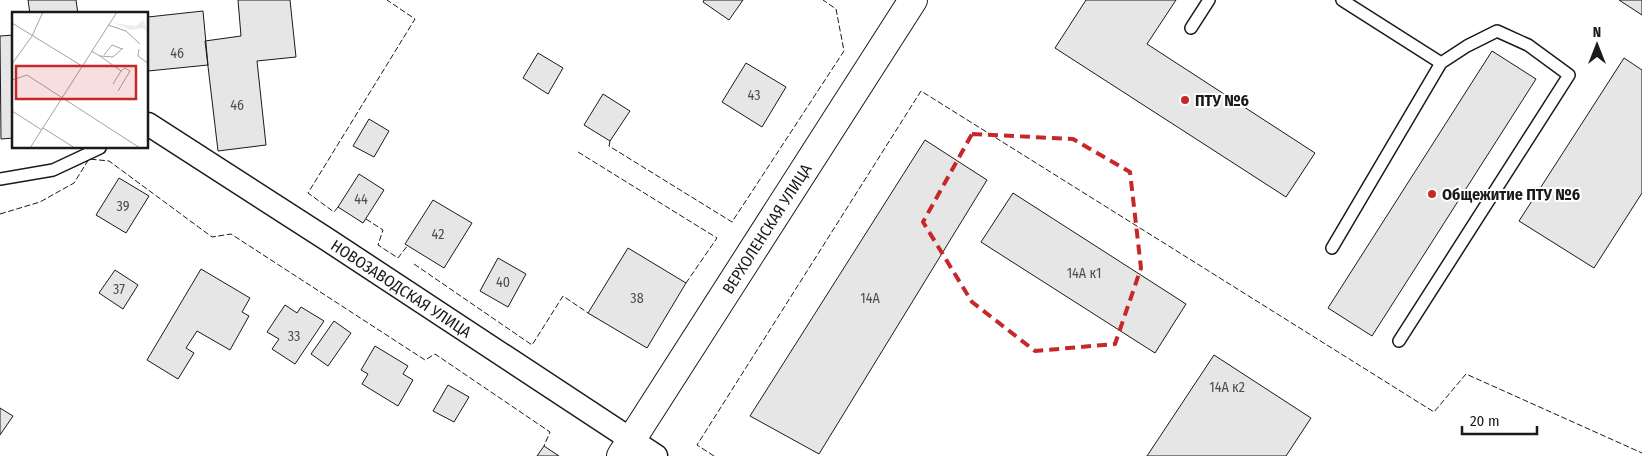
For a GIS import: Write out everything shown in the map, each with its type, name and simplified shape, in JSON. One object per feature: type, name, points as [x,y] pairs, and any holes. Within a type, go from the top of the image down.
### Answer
[{"type":"main road","name":"ВЕРХОЛЕНСКАЯ УЛИЦА","points":[[626,448],[907,2]]},
{"type":"street","name":"НОВОЗАВОДСКАЯ УЛИЦА","points":[[149,125],[337,246],[626,448],[656,456]]},
{"type":"lane","points":[[1191,28],[1209,0]]},
{"type":"lane","points":[[1342,0],[1441,63]]},
{"type":"lane","points":[[1332,248],[1441,63],[1467,46],[1497,31],[1528,45],[1569,75],[1399,341]]},
{"type":"lane","points":[[0,179],[54,170],[98,149]]},
{"type":"highlighted area","points":[[972,134],[1073,139],[1130,172],[1141,268],[1115,344],[1035,351],[972,302],[923,222]]},
{"type":"building","points":[[28,0],[76,0],[78,12],[30,12]]},
{"type":"building","points":[[238,0],[290,0],[296,57],[257,61],[266,145],[218,151],[205,41],[241,36]]},
{"type":"building","points":[[704,0],[743,0],[729,20],[703,2]]},
{"type":"building","name":"ПТУ №6","points":[[1086,0],[1176,0],[1147,44],[1315,153],[1286,197],[1055,48]]},
{"type":"building","points":[[1619,0],[1642,0],[1642,15]]},
{"type":"building","points":[[203,11],[208,65],[149,71],[149,17]]},
{"type":"building","points":[[12,35],[12,138],[1,139],[0,36]]},
{"type":"building","name":"Общежитие ПТУ №6","points":[[1492,51],[1536,79],[1372,336],[1328,308]]},
{"type":"building","points":[[538,53],[563,68],[548,94],[523,78]]},
{"type":"building","points":[[1624,58],[1642,70],[1642,193],[1594,268],[1519,221]]},
{"type":"building","points":[[746,63],[786,87],[762,127],[722,102]]},
{"type":"building","points":[[603,94],[630,111],[610,141],[584,125]]},
{"type":"building","points":[[369,119],[389,131],[374,157],[353,146]]},
{"type":"building","points":[[925,140],[987,180],[819,454],[750,416]]},
{"type":"building","points":[[359,174],[384,190],[363,223],[338,207]]},
{"type":"building","points":[[119,178],[149,196],[126,233],[96,215]]},
{"type":"building","points":[[1013,193],[1186,304],[1155,353],[981,242]]},
{"type":"building","points":[[433,200],[472,223],[444,268],[405,244]]},
{"type":"building","points":[[628,248],[686,283],[647,348],[588,313]]},
{"type":"building","points":[[498,258],[526,274],[508,307],[480,291]]},
{"type":"building","points":[[201,269],[250,298],[242,312],[249,316],[230,350],[197,331],[186,348],[194,353],[178,379],[147,360]]},
{"type":"building","points":[[115,270],[138,285],[123,309],[99,293]]},
{"type":"building","points":[[285,305],[297,313],[301,307],[324,321],[295,364],[272,349],[279,339],[267,332]]},
{"type":"building","points":[[334,321],[351,333],[328,366],[311,354]]},
{"type":"building","points":[[375,346],[408,366],[403,374],[413,380],[398,406],[362,384],[368,374],[361,370]]},
{"type":"building","points":[[1214,355],[1311,418],[1286,456],[1147,456]]},
{"type":"building","points":[[448,385],[469,397],[454,422],[433,411]]},
{"type":"building","points":[[0,408],[13,416],[0,435]]},
{"type":"building","points":[[544,446],[559,456],[537,456]]},
{"type":"fence","points":[[338,207],[334,212],[308,193],[415,19],[387,0]]},
{"type":"fence","points":[[610,141],[609,146],[732,222],[844,51],[836,9],[823,0]]},
{"type":"fence","points":[[714,456],[697,445],[921,91],[1434,412],[1466,374],[1642,453]]},
{"type":"fence","points":[[578,152],[717,238],[686,283]]},
{"type":"fence","points":[[0,214],[40,202],[74,183],[89,159],[109,161],[212,237],[231,234],[425,360],[435,354],[550,432],[544,446]]},
{"type":"fence","points":[[366,219],[383,230],[378,245],[398,258],[408,245]]},
{"type":"fence","points":[[414,264],[532,345],[563,296],[588,313]]},
{"type":"place","name":"ПТУ №6","points":[[1185,100]]},
{"type":"place","name":"Общежитие ПТУ №6","points":[[1432,194]]}]
